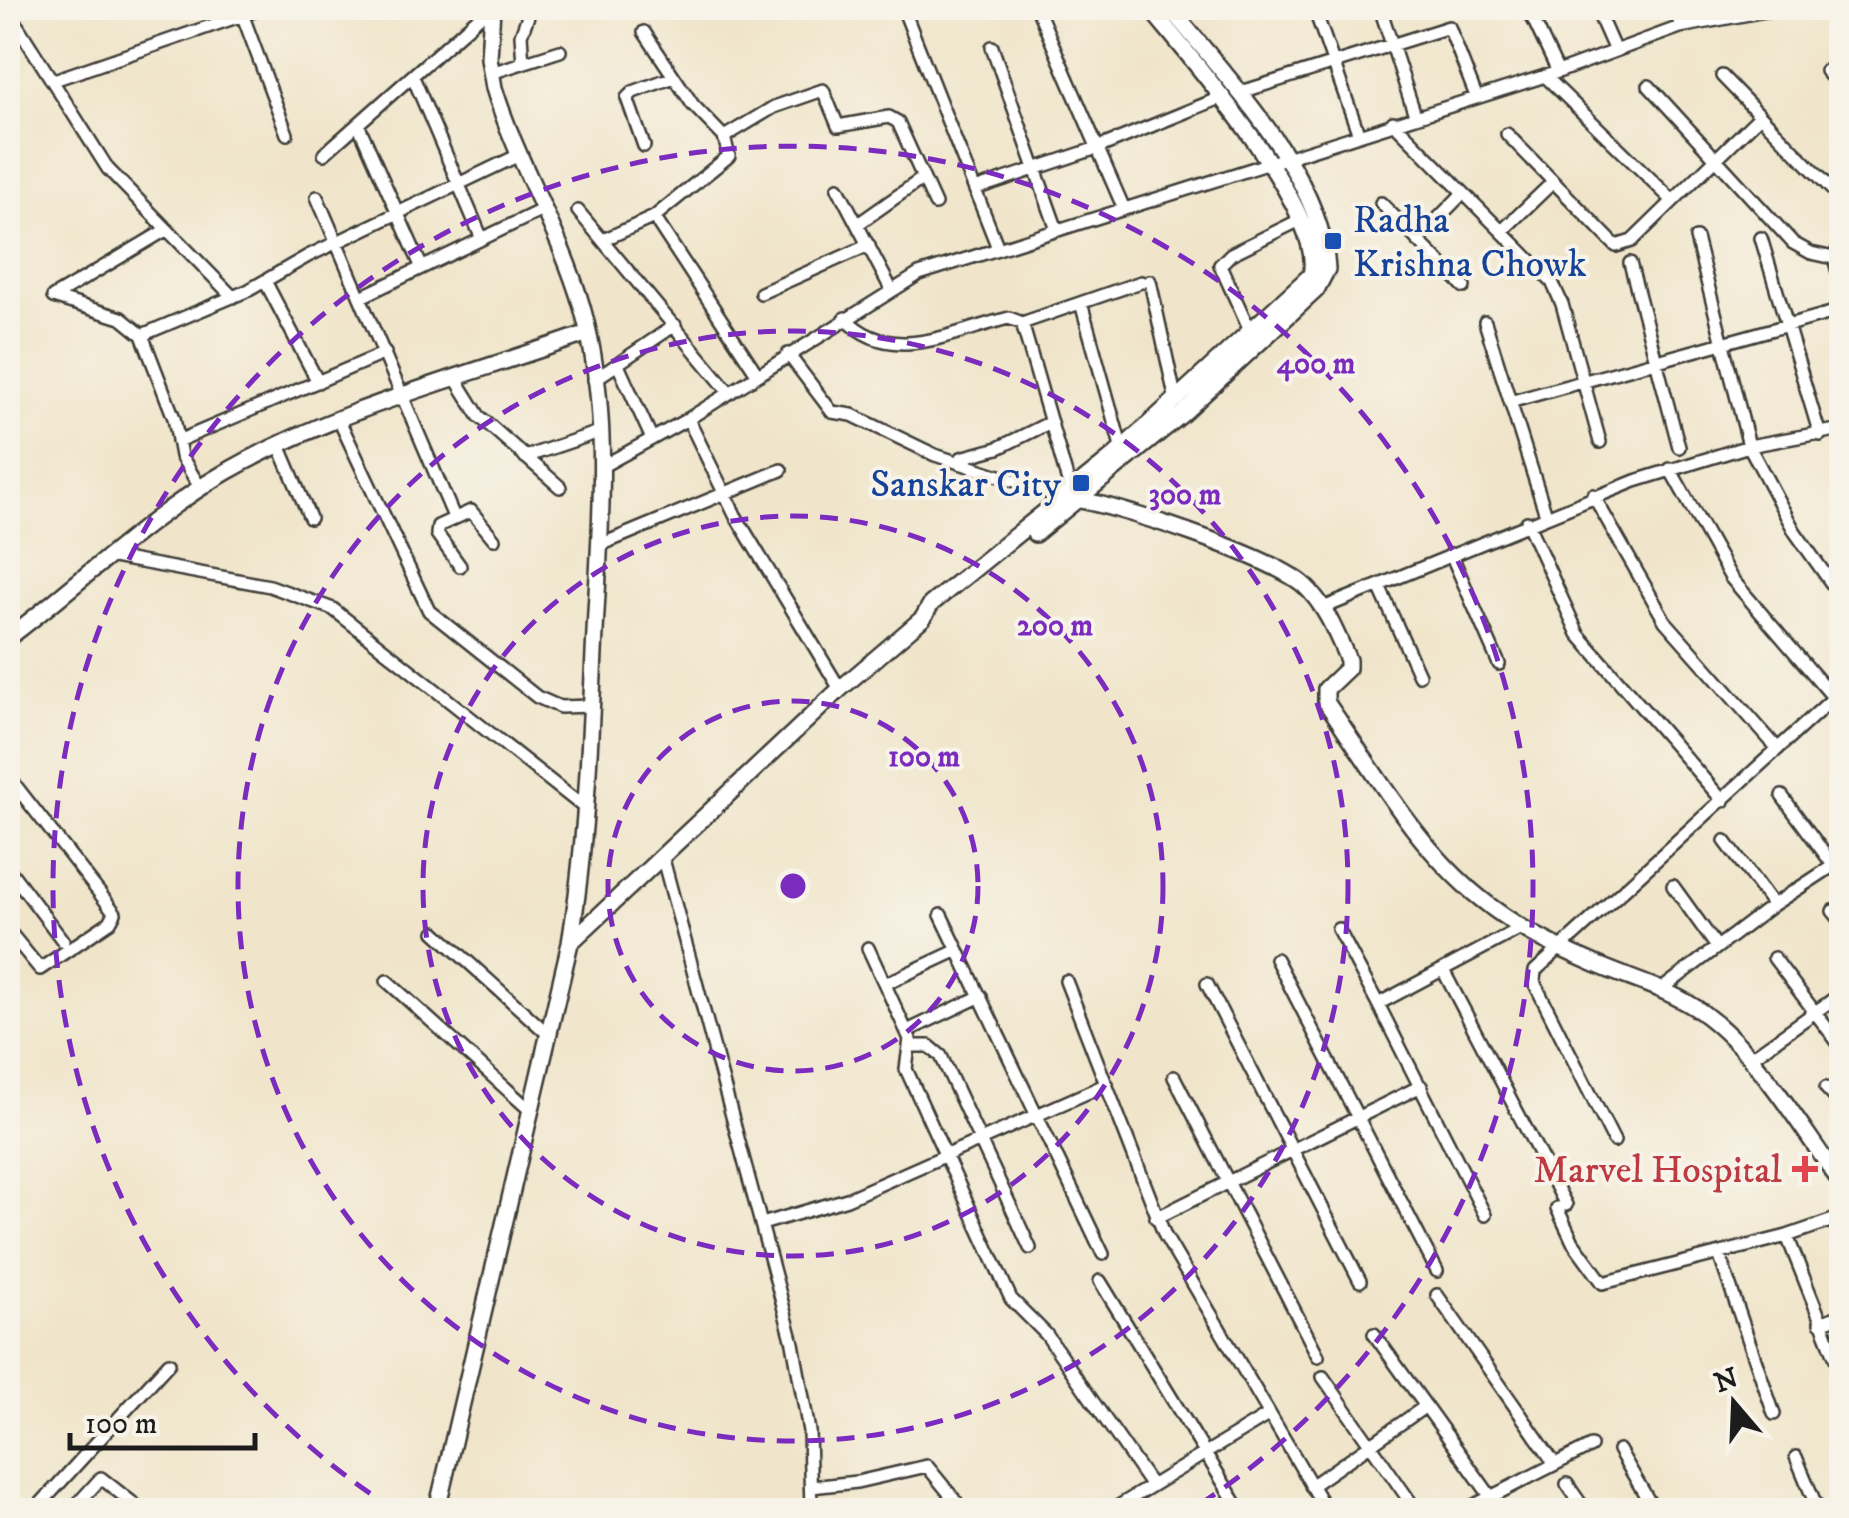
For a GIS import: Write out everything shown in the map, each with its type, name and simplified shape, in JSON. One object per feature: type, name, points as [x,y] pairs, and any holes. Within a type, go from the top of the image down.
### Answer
[{"type":"street","points":[[54,80],[240,11],[263,8]]},
{"type":"street","points":[[436,1510],[570,943],[586,809],[600,545],[601,467],[588,333],[575,287],[518,155],[490,73],[490,8]]},
{"type":"street","points":[[324,154],[490,8]]},
{"type":"street","points":[[523,63],[522,35],[531,8]]},
{"type":"street","points":[[903,8],[998,248]]},
{"type":"street","points":[[1037,8],[1124,209]]},
{"type":"street","points":[[1124,456],[1176,401],[1311,275],[1312,248],[1279,162],[1220,98],[1150,8]]},
{"type":"street","points":[[570,943],[747,780],[840,688],[928,613],[932,604],[1124,456],[1286,320],[1324,280],[1324,244],[1279,162],[1238,93],[1170,8]]},
{"type":"street","points":[[1314,8],[1359,134]]},
{"type":"street","points":[[1380,8],[1415,114]]},
{"type":"street","points":[[1528,8],[1558,72]]},
{"type":"street","points":[[1596,8],[1615,51]]},
{"type":"street","points":[[1677,8],[1680,27]]},
{"type":"street","points":[[601,467],[688,420],[919,274],[1279,162],[1415,114],[1558,72],[1709,14],[1775,8]]},
{"type":"street","points":[[8,11],[94,149],[164,231],[233,297]]},
{"type":"street","points":[[240,11],[287,134]]},
{"type":"street","points":[[1238,93],[1450,27],[1476,96]]},
{"type":"street","points":[[603,240],[654,217],[723,164],[729,150],[724,137],[674,77],[644,32]]},
{"type":"street","points":[[992,47],[1057,230]]},
{"type":"street","points":[[490,73],[560,51]]},
{"type":"street","points":[[1826,71],[1842,88]]},
{"type":"street","points":[[1545,76],[1673,201]]},
{"type":"street","points":[[1722,76],[1842,200]]},
{"type":"street","points":[[413,77],[482,239]]},
{"type":"street","points":[[644,146],[628,94],[674,77]]},
{"type":"street","points":[[1649,86],[1794,243],[1811,254],[1834,258]]},
{"type":"street","points":[[724,137],[774,108],[823,90],[838,126],[889,118],[898,122],[934,204]]},
{"type":"street","points":[[975,189],[1097,148],[1220,98]]},
{"type":"street","points":[[1507,134],[1616,246],[1632,241],[1760,116]]},
{"type":"street","points":[[1393,122],[1557,291],[1600,442]]},
{"type":"street","points":[[358,124],[422,268]]},
{"type":"street","points":[[142,335],[233,297],[518,155]]},
{"type":"street","points":[[858,224],[923,178]]},
{"type":"street","points":[[1502,231],[1553,182]]},
{"type":"street","points":[[838,188],[891,289]]},
{"type":"street","points":[[1417,240],[1464,192]]},
{"type":"street","points":[[317,198],[454,517]]},
{"type":"street","points":[[1380,203],[1464,287]]},
{"type":"street","points":[[361,297],[542,210]]},
{"type":"street","points":[[578,211],[729,392]]},
{"type":"street","points":[[654,217],[758,374]]},
{"type":"street","points":[[1251,334],[1220,264],[1300,220]]},
{"type":"street","points":[[164,231],[53,296],[121,318],[142,335],[174,418],[187,470],[199,490]]},
{"type":"street","points":[[1696,238],[1749,446],[1796,532],[1842,598]]},
{"type":"street","points":[[1761,238],[1820,434]]},
{"type":"street","points":[[1842,241],[1834,258],[1842,285]]},
{"type":"street","points":[[761,293],[869,245]]},
{"type":"street","points":[[1630,263],[1679,447]]},
{"type":"street","points":[[266,281],[318,382]]},
{"type":"street","points":[[844,318],[876,340],[901,344],[1009,318],[1022,322],[1145,282],[1176,401]]},
{"type":"street","points":[[1081,303],[1124,456]]},
{"type":"street","points":[[1513,401],[1583,378],[1842,310]]},
{"type":"street","points":[[1022,322],[1072,496]]},
{"type":"street","points":[[1484,322],[1513,401],[1546,515]]},
{"type":"street","points":[[594,380],[675,325]]},
{"type":"street","points":[[8,638],[199,490],[279,445],[399,396],[588,333]]},
{"type":"street","points":[[178,442],[384,353]]},
{"type":"street","points":[[788,354],[832,412],[852,415],[958,463],[1156,522],[1303,584],[1322,608],[1348,668],[1326,689],[1326,702],[1416,830],[1478,897],[1522,928],[1560,948],[1662,989],[1704,1014],[1750,1059],[1842,1184]]},
{"type":"street","points":[[618,365],[652,439]]},
{"type":"street","points":[[456,379],[472,409],[560,487]]},
{"type":"street","points":[[339,420],[429,611],[537,697],[560,708],[592,706]]},
{"type":"street","points":[[688,420],[723,494],[840,688]]},
{"type":"street","points":[[958,463],[1050,422]]},
{"type":"street","points":[[1322,608],[1670,468],[1749,446],[1842,430]]},
{"type":"street","points":[[525,457],[599,432]]},
{"type":"street","points":[[279,445],[310,518]]},
{"type":"street","points":[[1614,1141],[1532,976],[1839,693],[1731,578],[1670,468]]},
{"type":"street","points":[[600,545],[781,470]]},
{"type":"street","points":[[1593,496],[1665,621],[1778,749]]},
{"type":"street","points":[[460,566],[436,529],[454,517],[474,512],[494,538]]},
{"type":"street","points":[[1528,522],[1578,634],[1723,801]]},
{"type":"street","points":[[1451,554],[1499,664]]},
{"type":"street","points":[[113,557],[270,586],[334,609],[586,809]]},
{"type":"street","points":[[1379,586],[1419,675]]},
{"type":"street","points":[[8,930],[40,968],[110,922],[115,913],[10,785]]},
{"type":"street","points":[[1662,989],[1837,862],[1782,796]]},
{"type":"street","points":[[1726,841],[1773,905]]},
{"type":"street","points":[[662,859],[762,1224],[806,1408],[810,1510]]},
{"type":"street","points":[[8,868],[64,941]]},
{"type":"street","points":[[1673,886],[1717,947]]},
{"type":"street","points":[[940,915],[1103,1254]]},
{"type":"street","points":[[1378,1004],[1522,928]]},
{"type":"street","points":[[1338,929],[1485,1215]]},
{"type":"street","points":[[435,932],[549,1035]]},
{"type":"street","points":[[868,948],[907,1030],[910,1046],[906,1069],[1011,1299],[1046,1334],[1151,1485]]},
{"type":"street","points":[[886,984],[958,950]]},
{"type":"street","points":[[1774,958],[1842,1048]]},
{"type":"street","points":[[1276,959],[1437,1271]]},
{"type":"street","points":[[1443,970],[1561,1207],[1573,1242],[1603,1283],[1842,1218]]},
{"type":"street","points":[[387,981],[531,1111]]},
{"type":"street","points":[[1066,981],[1156,1218],[1326,1510]]},
{"type":"street","points":[[1206,984],[1360,1281]]},
{"type":"street","points":[[1750,1059],[1842,993]]},
{"type":"street","points":[[907,1030],[981,996]]},
{"type":"street","points":[[910,1046],[936,1050],[1030,1248]]},
{"type":"street","points":[[1174,1078],[1318,1356]]},
{"type":"street","points":[[762,1224],[847,1199],[1107,1084]]},
{"type":"street","points":[[1156,1218],[1230,1185],[1421,1086]]},
{"type":"street","points":[[1826,1088],[1842,1105]]},
{"type":"street","points":[[1787,1236],[1842,1374]]},
{"type":"street","points":[[1719,1254],[1774,1414]]},
{"type":"street","points":[[1100,1281],[1240,1510]]},
{"type":"street","points":[[1437,1296],[1556,1464]]},
{"type":"street","points":[[1820,1324],[1842,1315]]},
{"type":"street","points":[[1374,1334],[1491,1497]]},
{"type":"street","points":[[35,1510],[170,1364]]},
{"type":"street","points":[[1323,1377],[1416,1510]]},
{"type":"street","points":[[1312,1486],[1426,1406]]},
{"type":"street","points":[[1112,1510],[1268,1415]]},
{"type":"street","points":[[1465,1510],[1591,1446]]},
{"type":"street","points":[[1618,1450],[1654,1510]]},
{"type":"street","points":[[1796,1457],[1818,1510]]},
{"type":"street","points":[[811,1487],[858,1482],[928,1466],[963,1510]]},
{"type":"street","points":[[72,1510],[101,1478],[140,1510]]},
{"type":"street","points":[[1567,1484],[1585,1510]]},
{"type":"place","name":"Radha Krishna Chowk","points":[[1333,241]]},
{"type":"place","name":"Sanskar City","points":[[1081,483]]},
{"type":"place","name":"Marvel Hospital","points":[[1805,1169]]}]
